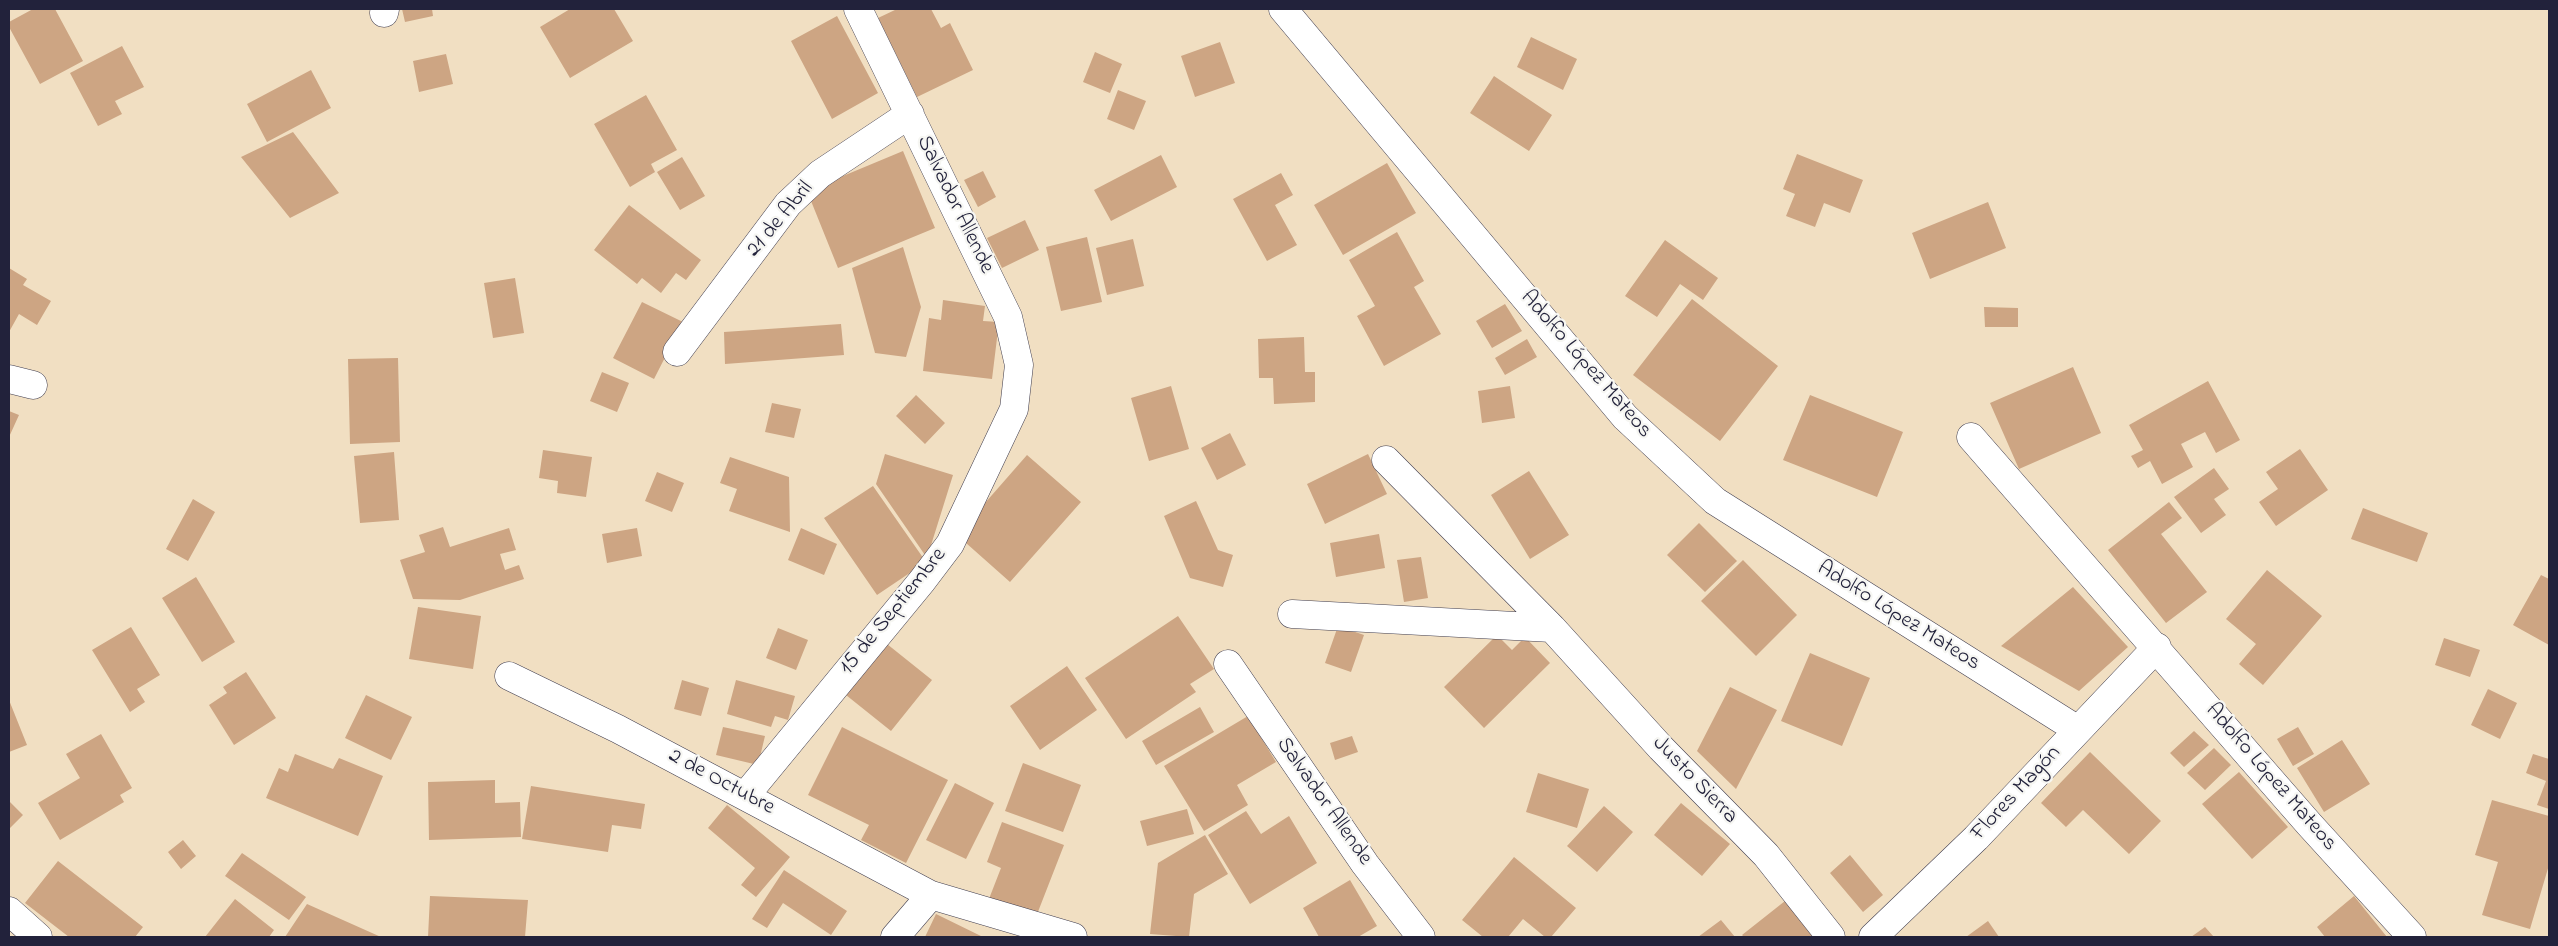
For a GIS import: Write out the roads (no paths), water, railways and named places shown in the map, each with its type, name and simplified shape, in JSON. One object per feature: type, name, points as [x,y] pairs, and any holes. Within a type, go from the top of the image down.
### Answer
[{"type":"street","name":"Salvador Allende","points":[[858,9],[1008,317],[1019,365],[1014,409]]},
{"type":"street","name":"Adolfo López Mateos","points":[[1283,9],[1625,417],[1715,501],[2078,730]]},
{"type":"street","name":"21 de Abril","points":[[677,352],[788,204],[820,174],[910,114]]},
{"type":"street","name":"15 de Septiembre","points":[[745,796],[950,544],[1014,409]]},
{"type":"street","name":"Adolfo López Mateos","points":[[1971,437],[2157,647],[2309,824],[2412,937]]},
{"type":"street","name":"Justo Sierra","points":[[1386,460],[1552,628],[1661,748],[1766,854],[1831,937]]},
{"type":"street","points":[[1292,614],[1552,628]]},
{"type":"street","name":"Flores Magón","points":[[1873,937],[1976,838],[2157,647]]},
{"type":"street","name":"Salvador Allende","points":[[1228,664],[1365,864],[1421,937]]},
{"type":"street","name":"2 de Octubre","points":[[508,676],[618,729],[931,895],[1073,937]]},
{"type":"street","points":[[895,937],[931,895]]},
{"type":"street","points":[[9,911],[38,937]]}]
